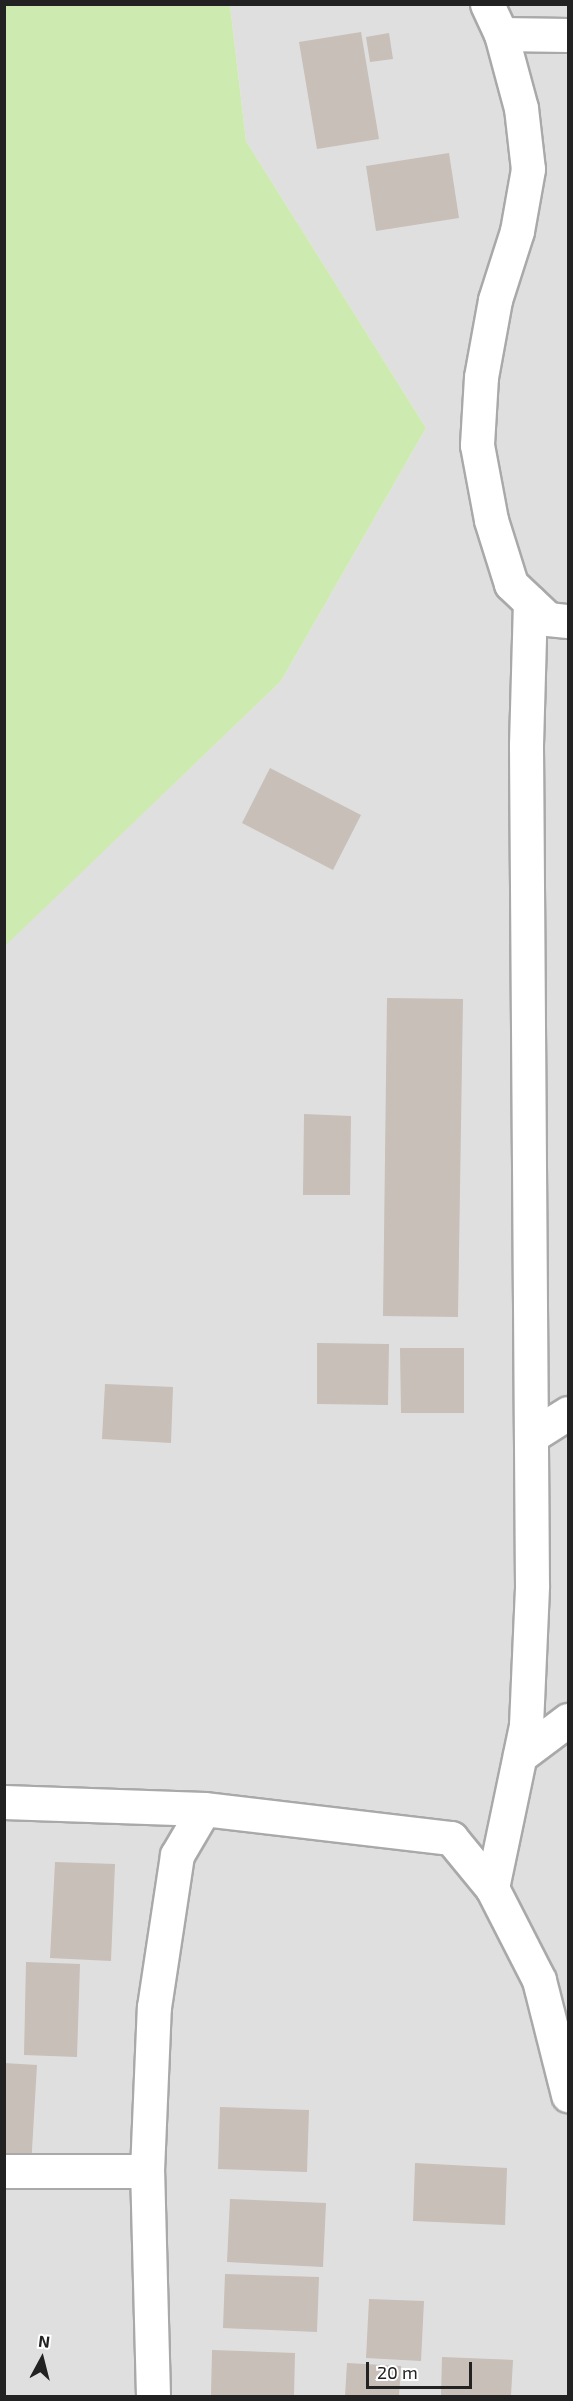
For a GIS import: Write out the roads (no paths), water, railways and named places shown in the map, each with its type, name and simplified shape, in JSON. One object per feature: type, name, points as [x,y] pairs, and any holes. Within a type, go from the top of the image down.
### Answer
[{"type":"street","points":[[487,4],[501,34],[521,108],[528,169],[517,231],[495,300],[480,377],[477,445],[491,519],[511,584],[548,619],[568,621]]},
{"type":"street","points":[[501,34],[568,35]]},
{"type":"street","points":[[492,1888],[526,1725],[531,1608],[533,1435],[526,745],[530,602]]},
{"type":"street","points":[[533,1435],[568,1413]]},
{"type":"street","points":[[520,1756],[568,1720]]},
{"type":"street","points":[[4,1802],[204,1809],[451,1838],[492,1888],[539,1980],[568,2095]]},
{"type":"street","points":[[153,2397],[147,2171],[154,2007],[177,1855],[204,1809]]},
{"type":"street","points":[[4,2171],[147,2171]]}]
